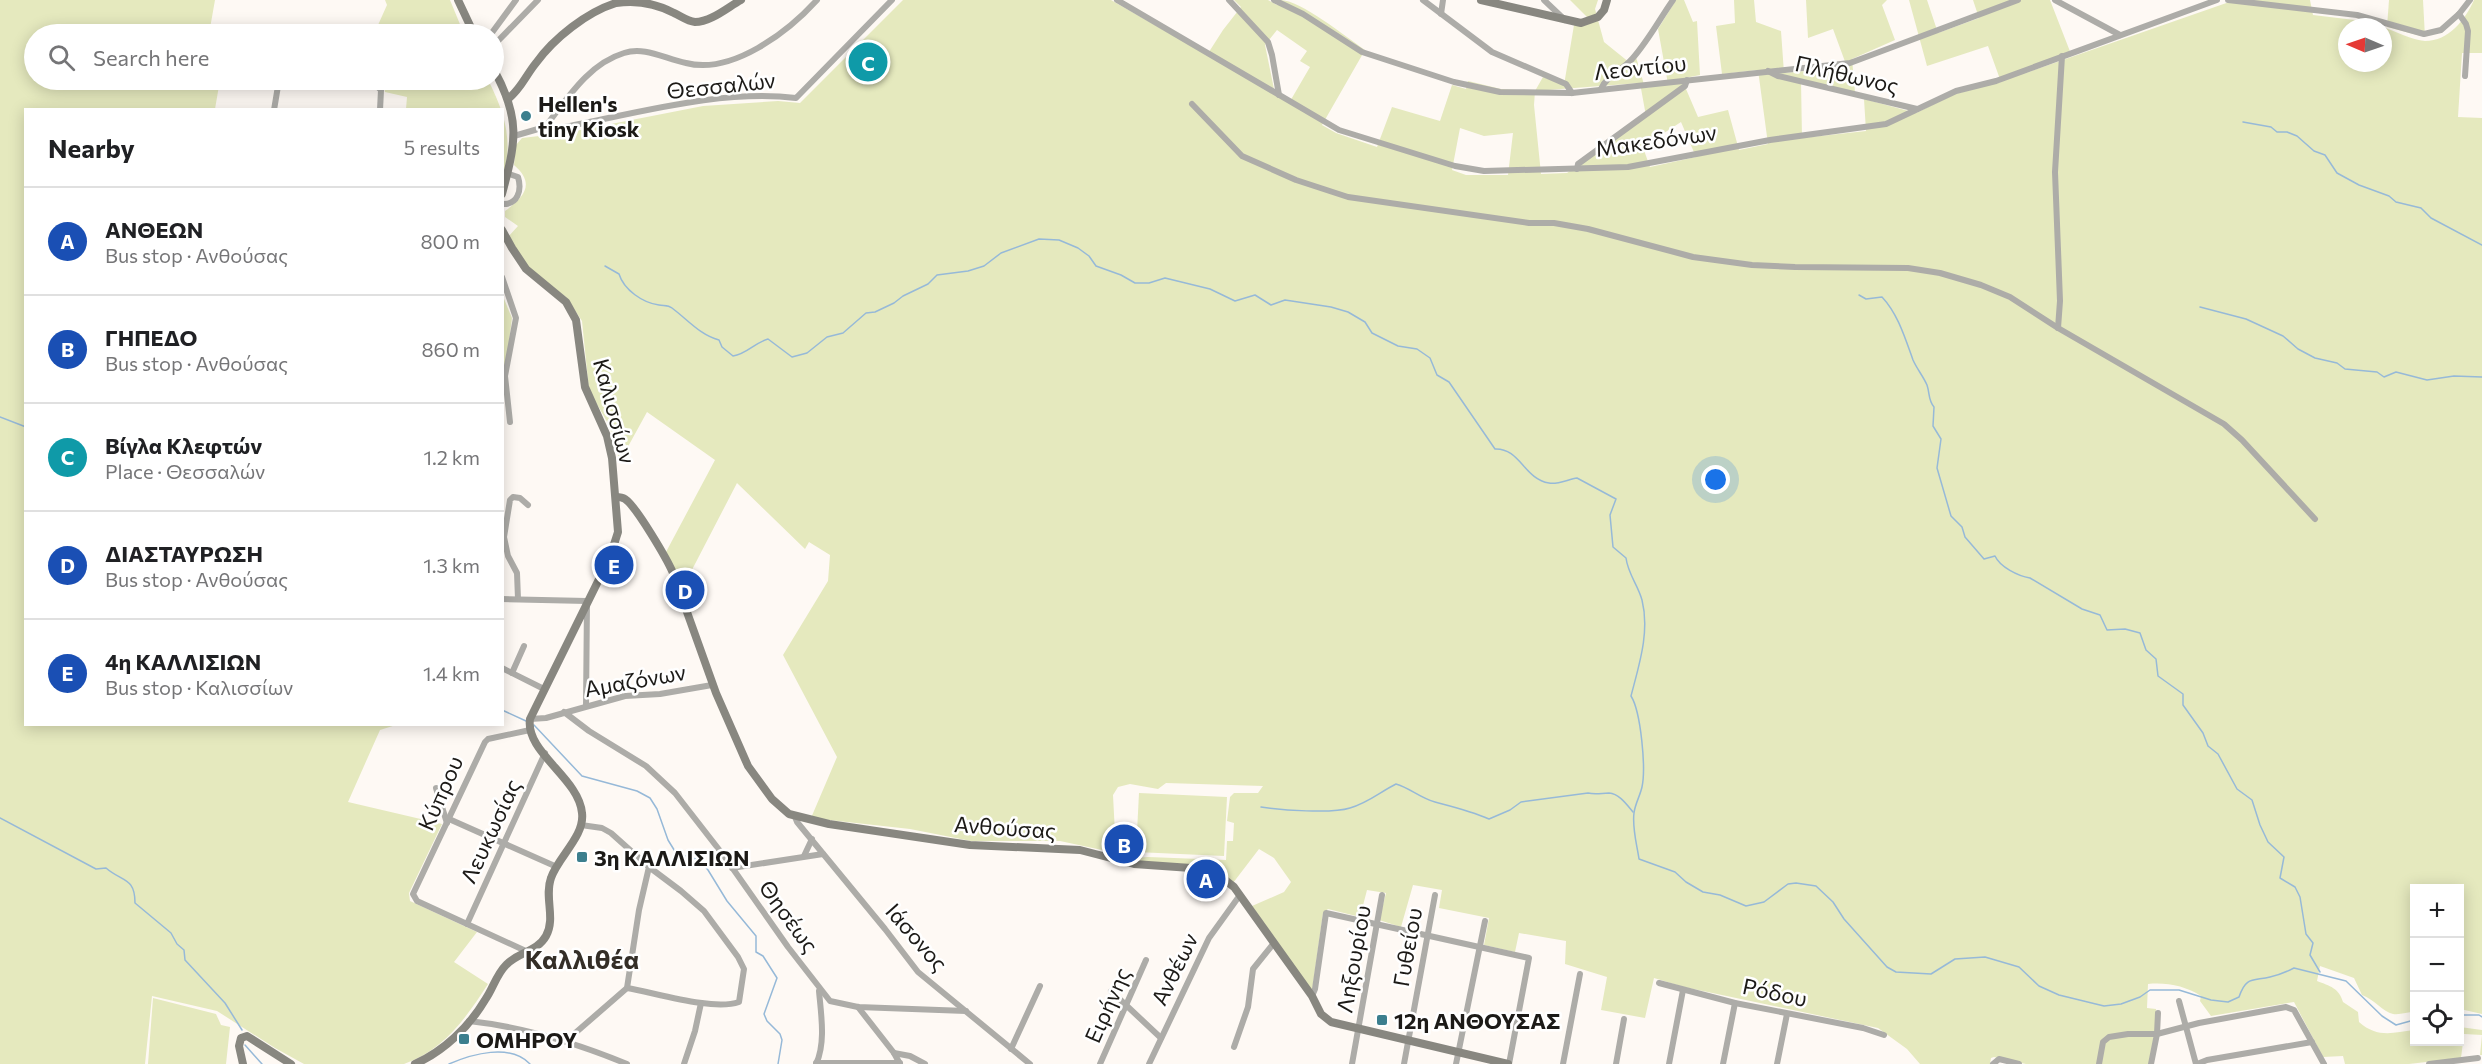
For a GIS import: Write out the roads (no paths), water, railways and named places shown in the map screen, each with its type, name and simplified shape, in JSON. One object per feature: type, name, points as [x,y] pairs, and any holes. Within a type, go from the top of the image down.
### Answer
[{"type":"street","points":[[458,0],[469,24]]},
{"type":"street","points":[[498,24],[516,0]]},
{"type":"street","points":[[504,35],[538,0]]},
{"type":"street","points":[[508,99],[556,41],[586,18],[615,3],[641,1],[695,21],[708,19],[741,0]]},
{"type":"street","points":[[545,128],[580,82],[601,64],[616,55],[630,51],[642,51],[693,65],[724,61],[747,53],[774,39],[817,0]]},
{"type":"street","name":"Θεσσαλών","points":[[514,136],[545,128],[565,127],[704,101],[774,96],[796,98],[892,0]]},
{"type":"street","name":"Μακεδόνων","points":[[1117,0],[1339,130],[1468,170],[1628,167],[1770,140],[1873,126],[1895,121],[1956,91],[1996,81],[2217,0]]},
{"type":"street","points":[[1229,0],[1268,42],[1279,95]]},
{"type":"street","name":"Λεοντίου","points":[[1274,0],[1303,14],[1362,52],[1454,82],[1500,92],[1572,93],[1850,63],[2018,0]]},
{"type":"street","points":[[1423,0],[1492,52],[1566,84],[1572,93]]},
{"type":"street","points":[[1441,14],[1443,0]]},
{"type":"street","points":[[1481,0],[1581,23],[1601,14],[1607,0]]},
{"type":"street","points":[[1544,0],[1565,20]]},
{"type":"street","points":[[1601,89],[1604,82],[1630,62],[1645,44],[1673,0]]},
{"type":"street","points":[[2055,0],[2120,34]]},
{"type":"street","points":[[2228,0],[2357,15],[2424,34],[2441,30],[2459,14],[2470,0]]},
{"type":"street","points":[[2459,14],[2468,31],[2464,76]]},
{"type":"street","points":[[2058,328],[2060,292],[2055,172],[2062,56]]},
{"type":"street","name":"Πλήθωνος","points":[[1768,71],[1778,76],[1918,109]]},
{"type":"street","points":[[1577,169],[1578,164],[1684,86],[1687,80]]},
{"type":"street","points":[[274,108],[277,90]]},
{"type":"street","points":[[380,108],[381,90]]},
{"type":"street","points":[[504,90],[513,119],[514,136],[509,174],[504,183]]},
{"type":"street","points":[[1192,105],[1242,156],[1296,180],[1348,197],[1529,223],[1554,223],[1588,229],[1611,237],[1712,260],[1795,267],[1908,268],[1940,273],[1995,291],[2224,424],[2242,440],[2315,519]]},
{"type":"street","points":[[504,204],[515,201],[520,192],[518,177],[509,174]]},
{"type":"street","name":"Καλισσίων","points":[[504,236],[526,269],[561,298],[573,314],[579,338],[585,387],[610,445],[616,497],[617,537],[530,719],[530,730]]},
{"type":"street","points":[[504,283],[516,318],[505,376],[510,422]]},
{"type":"street","points":[[518,599],[517,573],[508,556],[504,537],[510,500],[517,497],[528,505]]},
{"type":"street","name":"Ανθούσας","points":[[616,497],[624,498],[632,506],[669,564],[712,685],[754,776],[777,804],[795,817],[970,845],[1080,850],[1134,864],[1208,871],[1221,876],[1240,895],[1312,996],[1325,1018],[1336,1024],[1508,1064]]},
{"type":"street","points":[[504,599],[587,602],[586,706]]},
{"type":"street","points":[[512,673],[524,646]]},
{"type":"street","points":[[504,669],[544,689]]},
{"type":"street","name":"Αμαζόνων","points":[[564,712],[625,696],[660,694],[712,685]]},
{"type":"street","points":[[530,719],[546,718],[564,712]]},
{"type":"street","name":"Θησέως","points":[[564,712],[660,777],[689,809],[819,989],[835,1004]]},
{"type":"street","points":[[415,1064],[443,1048],[485,1001],[505,966],[541,943],[549,930],[549,886],[581,825],[582,812],[577,797],[534,740],[530,730]]},
{"type":"street","name":"Κύπρου","points":[[467,924],[417,901],[413,894],[484,742],[488,739],[530,730]]},
{"type":"street","name":"Λευκωσίας","points":[[467,924],[545,753]]},
{"type":"street","points":[[436,788],[448,821],[503,842],[557,867]]},
{"type":"street","name":"Ιάσονος","points":[[795,817],[918,972],[1030,1064]]},
{"type":"street","points":[[581,825],[602,828],[611,833],[704,911],[744,969],[739,1002],[731,1005],[701,1003],[627,988]]},
{"type":"street","points":[[804,856],[812,839]]},
{"type":"street","points":[[732,868],[823,854]]},
{"type":"street","points":[[566,1041],[627,988],[639,910],[649,867]]},
{"type":"street","name":"Γυθείου","points":[[1404,1064],[1435,894]]},
{"type":"street","name":"Ανθέων","points":[[1149,1064],[1209,938],[1240,895]]},
{"type":"street","name":"Ληξουρίου","points":[[1352,1064],[1382,895]]},
{"type":"street","points":[[1312,996],[1326,913],[1529,958],[1508,1064]]},
{"type":"street","points":[[1456,1064],[1485,921]]},
{"type":"street","points":[[467,924],[528,952]]},
{"type":"street","points":[[1234,1047],[1248,1007],[1253,969],[1274,943]]},
{"type":"street","name":"Ειρήνης","points":[[1100,1064],[1146,960]]},
{"type":"street","points":[[1563,1064],[1580,974]]},
{"type":"street","name":"Ρόδου","points":[[1659,983],[1735,1003],[1863,1028],[1884,1035]]},
{"type":"street","points":[[1011,1049],[1040,986]]},
{"type":"street","points":[[819,989],[821,1053],[816,1064],[900,1063]]},
{"type":"street","points":[[1669,1064],[1683,990]]},
{"type":"street","points":[[1111,992],[1161,1038]]},
{"type":"street","points":[[2179,1001],[2184,1026],[2197,1064],[2207,1060],[2312,1042]]},
{"type":"street","points":[[684,1064],[701,1003]]},
{"type":"street","points":[[1723,1064],[1735,1003]]},
{"type":"street","points":[[821,1014],[826,1008],[835,1004],[966,1011]]},
{"type":"street","points":[[858,1007],[900,1063]]},
{"type":"street","points":[[2099,1064],[2103,1042],[2109,1037],[2128,1034],[2157,1034],[2184,1026],[2282,1008],[2294,1010],[2324,1064]]},
{"type":"street","points":[[2151,1064],[2157,1034],[2158,1013]]},
{"type":"street","points":[[1777,1064],[1787,1014]]},
{"type":"street","points":[[1616,1064],[1624,1019]]},
{"type":"street","points":[[469,1021],[506,1026],[566,1041],[627,1064]]},
{"type":"street","points":[[243,1064],[239,1042],[241,1038],[247,1036],[291,1064]]},
{"type":"street","points":[[894,1053],[910,1056],[925,1064]]},
{"type":"street","points":[[2429,1064],[2478,1058]]},
{"type":"street","points":[[1993,1064],[1999,1059],[2019,1064]]},
{"type":"waterway","points":[[2243,122],[2271,127],[2277,132],[2287,132],[2297,136],[2314,151],[2325,155],[2337,173],[2359,185],[2389,196],[2396,202],[2421,208],[2431,218],[2482,245]]},
{"type":"waterway","points":[[605,266],[619,274],[621,280],[635,295],[653,304],[670,307],[700,331],[719,340],[722,347],[733,356],[768,339],[792,357],[807,353],[827,337],[843,333],[866,313],[875,312],[894,303],[928,284],[937,275],[968,271],[984,266],[1001,253],[1039,239],[1059,240],[1078,248],[1089,256],[1096,266],[1135,283],[1149,283],[1165,278],[1210,289],[1235,301],[1255,295],[1271,305],[1285,300],[1348,312],[1365,322],[1372,333],[1398,346],[1417,349],[1430,358],[1437,375],[1449,382],[1495,449],[1510,453],[1541,480],[1556,483],[1577,478],[1616,499],[1610,515],[1613,547],[1626,558],[1642,600],[1645,624],[1631,696],[1638,714],[1643,754],[1642,787],[1635,806],[1634,819],[1639,859],[1675,872],[1703,892],[1720,895],[1746,906],[1764,902],[1788,884],[1816,886],[1833,902],[1844,919],[1887,967],[1896,972],[1931,974],[1955,959],[1985,957],[2019,967],[2039,986],[2059,995],[2104,1006],[2121,1004],[2140,997],[2150,990],[2179,990],[2211,1000],[2228,1002],[2239,997],[2247,982],[2294,968],[2346,981],[2382,1016],[2396,1025],[2410,1021]]},
{"type":"waterway","points":[[1859,295],[1866,299],[1882,297],[1888,304],[1927,385],[1934,407],[1933,426],[1941,439],[1937,468],[1951,516],[1962,527],[1965,537],[1984,559],[1995,556],[2010,570],[2030,578],[2082,609],[2100,615],[2107,630],[2125,629],[2140,633],[2146,650],[2156,659],[2158,676],[2183,694],[2183,705],[2203,733],[2208,746],[2218,754],[2237,789],[2252,800],[2268,842],[2284,857],[2280,878],[2295,887],[2300,897],[2306,934],[2313,943],[2310,955],[2320,972]]},
{"type":"waterway","points":[[2200,307],[2246,319],[2283,336],[2298,349],[2315,358],[2337,363],[2345,369],[2377,372],[2384,377],[2396,372],[2427,380],[2454,376],[2482,377]]},
{"type":"waterway","points":[[0,417],[24,426]]},
{"type":"waterway","points":[[504,711],[526,721]]},
{"type":"waterway","points":[[534,725],[582,776],[637,791],[650,798],[676,853],[699,860],[727,901],[756,936],[756,952],[763,956],[777,978],[764,1014],[782,1040],[778,1064]]},
{"type":"waterway","points":[[1261,807],[1306,811],[1342,810],[1363,803],[1396,784],[1430,800],[1489,819],[1510,810],[1521,802],[1588,793],[1617,795],[1633,812]]},
{"type":"waterway","points":[[0,818],[96,869],[106,868],[127,881],[133,889],[135,903],[171,933],[177,944],[184,950],[185,960],[225,1003],[242,1030]]},
{"type":"waterway","points":[[2464,1015],[2482,1017]]},
{"type":"waterway","points":[[245,1045],[262,1064]]},
{"type":"waterway","points":[[449,1064],[491,1052],[512,1054],[530,1064]]},
{"type":"place","name":"Βίγλα Κλεφτών","points":[[868,62]]},
{"type":"place","name":"Hellen's tiny Kiosk","points":[[526,116]]},
{"type":"place","name":"4η ΚΑΛΛΙΣΙΩΝ","points":[[614,565]]},
{"type":"place","name":"ΔΙΑΣΤΑΥΡΩΣΗ","points":[[685,590]]},
{"type":"place","name":"ΓΗΠΕΔΟ","points":[[1124,844]]},
{"type":"place","name":"3η ΚΑΛΛΙΣΙΩΝ","points":[[582,857]]},
{"type":"place","name":"ΑΝΘΕΩΝ","points":[[1206,879]]},
{"type":"place","name":"12η ΑΝΘΟΥΣΑΣ","points":[[1382,1020]]},
{"type":"place","name":"ΟΜΗΡΟΥ","points":[[464,1039]]},
{"type":"district","name":"Καλλιθέα","points":[[582,958]]}]
